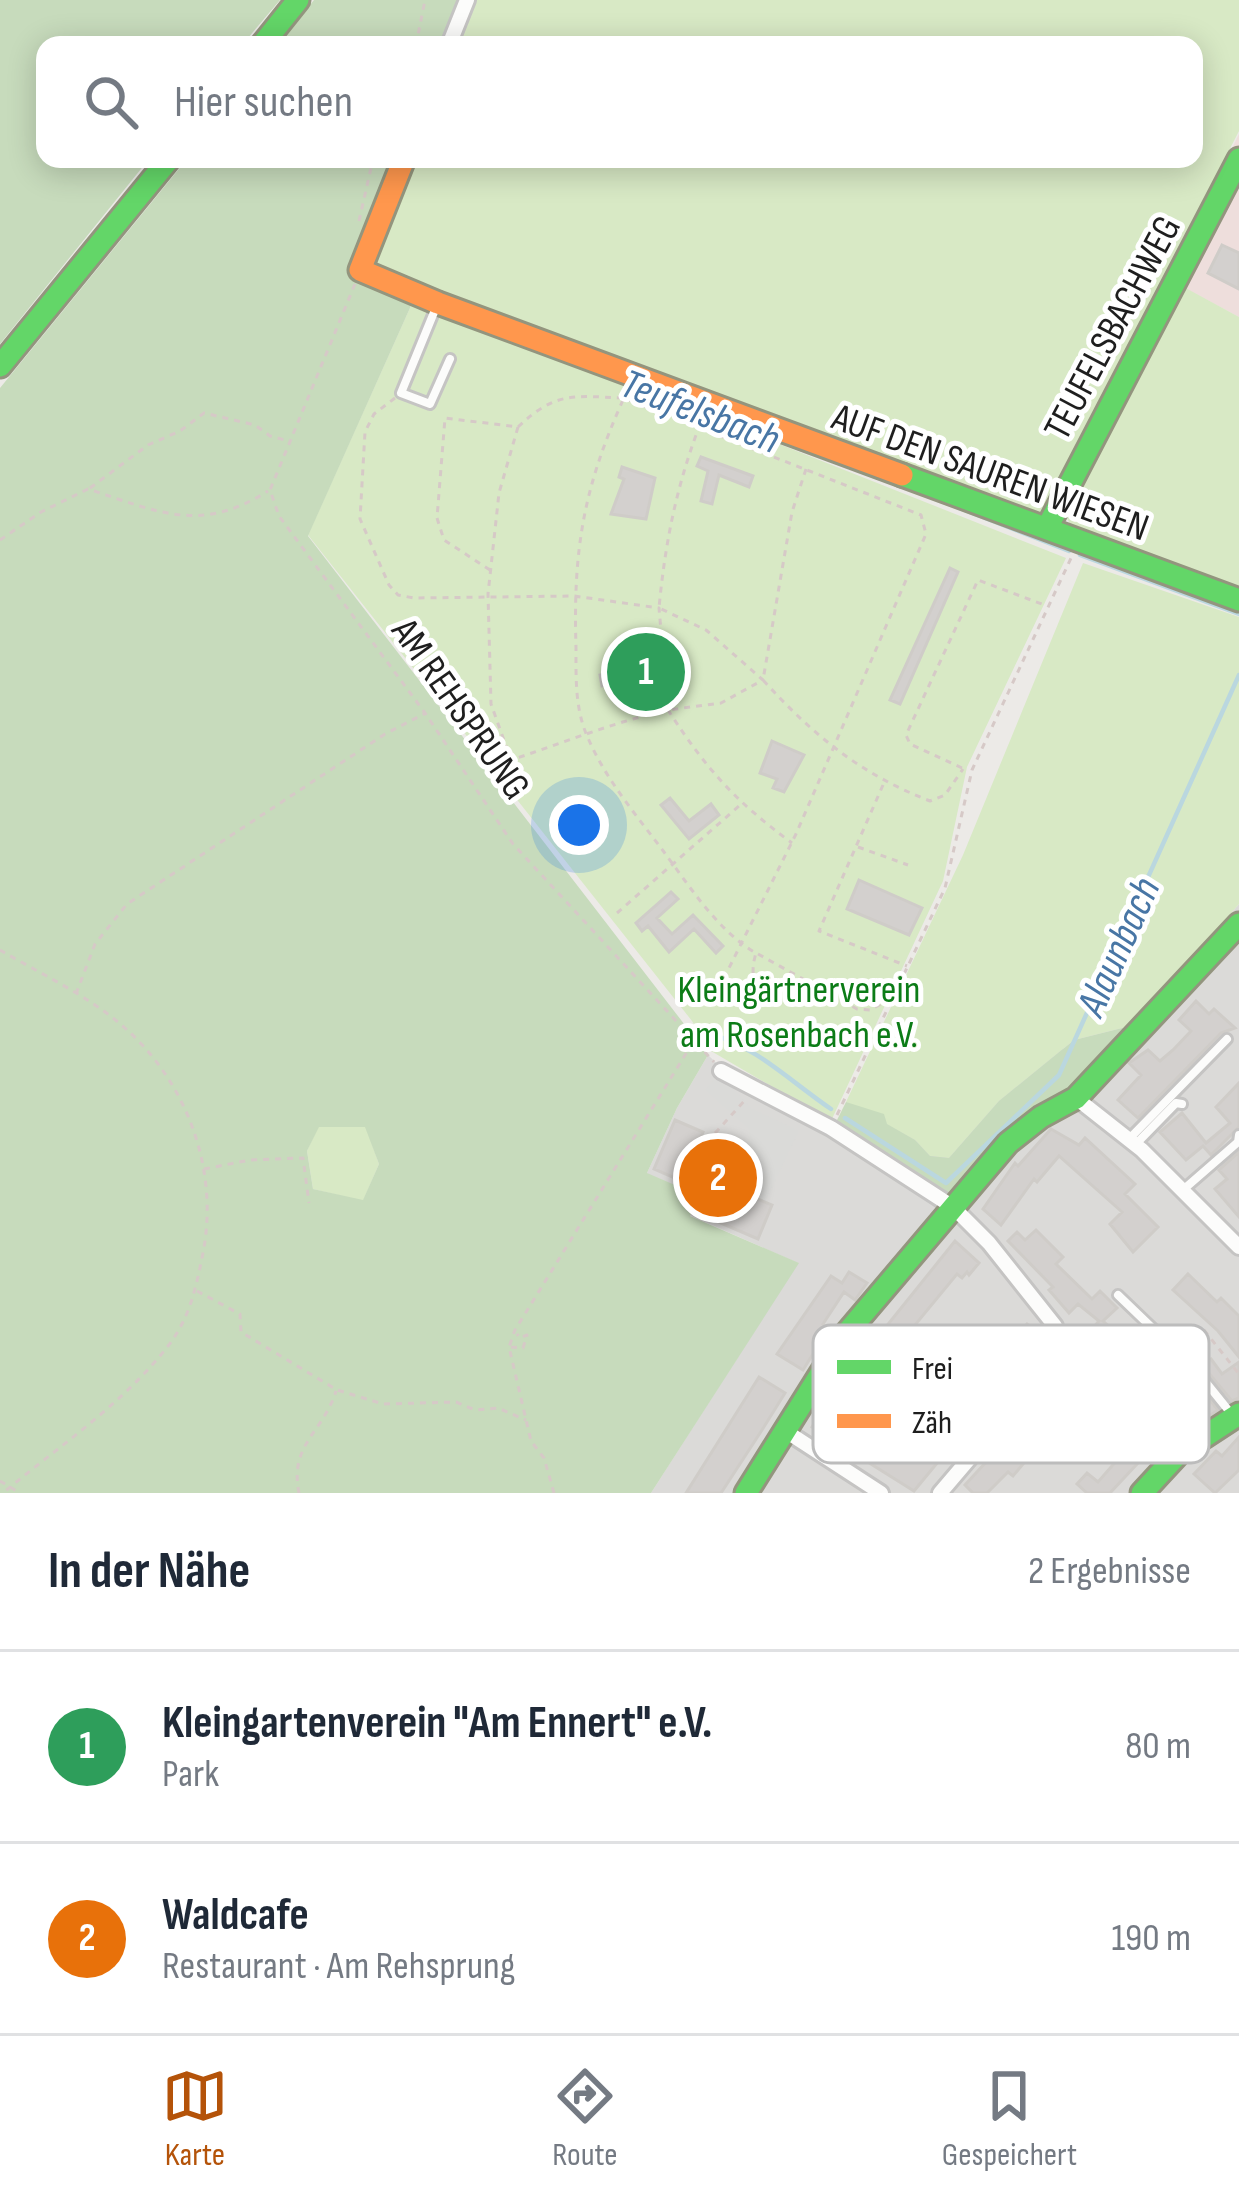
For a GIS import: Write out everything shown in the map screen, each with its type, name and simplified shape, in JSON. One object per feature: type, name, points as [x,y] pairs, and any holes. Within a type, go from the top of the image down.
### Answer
[{"type":"street","points":[[269,36],[298,0]]},
{"type":"street","points":[[453,36],[467,0]]},
{"type":"street","name":"TEUFELSBACHWEG","points":[[1047,528],[1230,189],[1239,159]]},
{"type":"street","points":[[0,366],[163,168]]},
{"type":"street","points":[[360,270],[400,168]]},
{"type":"street","name":"AUF DEN SAUREN WIESEN","points":[[360,270],[1239,600]]},
{"type":"street","points":[[853,1325],[1008,1143],[1076,1098],[1239,924]]},
{"type":"street","points":[[722,1071],[831,1128],[953,1207],[989,1243],[1054,1325]]},
{"type":"street","points":[[1076,1098],[1132,1141],[1239,1247]]},
{"type":"street","points":[[746,1493],[813,1385]]},
{"type":"street","points":[[1209,1434],[1236,1416]]},
{"type":"street","points":[[784,1430],[813,1449]]},
{"type":"street","points":[[835,1463],[881,1493]]},
{"type":"street","points":[[940,1493],[966,1463]]},
{"type":"street","points":[[1142,1493],[1170,1463]]},
{"type":"lane","points":[[438,303],[401,394],[430,404],[450,359]]},
{"type":"lane","points":[[1132,1141],[1227,1039]]},
{"type":"lane","points":[[1132,1141],[1176,1103],[1182,1104]]},
{"type":"lane","points":[[1184,1189],[1238,1142],[1239,1135]]},
{"type":"lane","points":[[1118,1295],[1149,1325]]},
{"type":"lane","points":[[1209,1385],[1236,1416]]},
{"type":"path","points":[[418,36],[425,0]]},
{"type":"path","points":[[88,489],[173,516],[203,517],[238,510],[270,490],[360,270]]},
{"type":"path","points":[[401,394],[374,414],[365,432],[360,518],[389,585],[398,595],[574,596],[659,608],[706,630],[796,716],[884,783],[930,801],[945,795],[963,769]]},
{"type":"path","points":[[718,990],[792,843],[926,534],[921,515],[623,398],[581,396],[544,402],[518,427],[499,493],[490,570],[491,704],[511,760],[623,720],[721,703],[763,680]]},
{"type":"path","points":[[623,398],[590,483],[578,535],[574,596],[577,699],[586,736],[613,784],[741,944],[857,1009],[870,1010],[892,998]]},
{"type":"path","points":[[0,540],[204,413],[255,425],[288,441]]},
{"type":"path","points":[[490,570],[444,540],[437,518],[445,418],[518,427]]},
{"type":"path","points":[[699,428],[677,484],[665,540],[659,608],[668,710],[701,761],[740,805],[792,843]]},
{"type":"path","points":[[763,680],[792,512],[806,468]]},
{"type":"path","name":"AM REHSPRUNG","points":[[270,490],[279,516],[425,713],[513,844],[722,1071]]},
{"type":"path","points":[[831,1128],[945,888],[972,770],[1078,543]]},
{"type":"path","points":[[972,770],[910,745],[906,735],[977,580],[1049,607]]},
{"type":"path","points":[[76,994],[95,944],[127,904],[385,734],[425,713]]},
{"type":"path","points":[[884,783],[819,931],[908,966]]},
{"type":"path","points":[[616,914],[740,805]]},
{"type":"path","points":[[856,846],[908,865]]},
{"type":"path","points":[[0,950],[125,1029],[167,1078],[187,1106],[208,1224],[192,1305],[170,1345],[119,1399],[3,1493]]},
{"type":"path","points":[[756,953],[755,985],[766,996]]},
{"type":"path","points":[[554,1493],[544,1458],[531,1441],[509,1347],[515,1330],[694,1040]]},
{"type":"path","points":[[707,1142],[755,1088]]},
{"type":"path","points":[[202,1170],[250,1160],[303,1158],[309,1203]]},
{"type":"path","points":[[195,1291],[240,1313],[241,1332],[337,1390],[383,1404],[456,1402],[475,1411],[498,1408],[529,1421]]},
{"type":"path","points":[[509,1347],[523,1348],[527,1335],[520,1338],[515,1330]]},
{"type":"path","points":[[1209,1336],[1239,1374]]},
{"type":"path","points":[[299,1493],[295,1473],[302,1447],[330,1410],[337,1390]]},
{"type":"path","points":[[0,1481],[20,1493]]},
{"type":"shaded area","points":[[1239,134],[1239,317],[1168,279]]},
{"type":"shaded area","points":[[1239,904],[1239,1493],[651,1493],[798,1263],[689,1215],[647,1173],[708,1055],[731,1077],[823,1130],[1134,1025]]},
{"type":"shaded area","points":[[719,1073],[751,1108],[799,1131],[765,1202],[734,1189],[747,1160],[750,1130],[705,1090]]},
{"type":"green space","points":[[0,0],[280,0],[250,36],[36,36],[36,168],[142,168],[0,344]]},
{"type":"green space","points":[[314,0],[463,0],[449,36],[285,36]]},
{"type":"green space","points":[[470,0],[1239,0],[1239,131],[1044,513],[1034,518],[362,269],[402,168],[1203,168],[1203,36],[456,36]]},
{"type":"green space","points":[[180,168],[397,168],[357,270],[414,299],[308,536],[708,1055],[647,1173],[698,1195],[690,1216],[799,1263],[651,1493],[0,1493],[0,388]],"holes":[[[319,1127],[365,1127],[379,1164],[363,1200],[313,1189],[307,1151]]]},
{"type":"green space","points":[[1182,286],[1239,317],[1239,594],[1073,530],[1066,516]]},
{"type":"green space","name":"Kleingärtnerverein am Rosenbach e.V.","points":[[414,299],[1066,558],[967,767],[943,881],[831,1121],[711,1051],[308,535]]},
{"type":"green space","points":[[1083,563],[1239,617],[1239,904],[1134,1025],[1074,1040],[999,1101],[949,1158],[930,1156],[915,1140],[846,1102],[963,855]]},
{"type":"green space","points":[[1134,1025],[1082,1080],[950,1197],[830,1134],[846,1102],[884,1114],[887,1124],[915,1140],[930,1156],[949,1158],[999,1101],[1074,1040]]},
{"type":"green space","points":[[318,1127],[366,1127],[379,1164],[363,1201],[313,1189],[307,1151]]},
{"type":"building","points":[[1222,245],[1239,253],[1239,289],[1208,273]]},
{"type":"building","points":[[701,457],[753,476],[749,487],[719,475],[712,504],[701,501],[708,471],[697,466]]},
{"type":"building","points":[[622,467],[655,478],[646,519],[611,514],[624,479],[619,477]]},
{"type":"building","points":[[950,568],[958,572],[900,704],[890,700]]},
{"type":"building","points":[[638,670],[647,709],[634,711],[627,680],[602,686],[600,675]]},
{"type":"building","points":[[772,741],[804,755],[784,792],[773,788],[777,779],[760,773]]},
{"type":"building","points":[[670,798],[689,821],[711,804],[719,815],[689,839],[661,805]]},
{"type":"building","points":[[859,880],[922,908],[909,935],[847,909]]},
{"type":"building","points":[[671,892],[678,899],[657,918],[672,934],[693,915],[723,946],[716,953],[694,929],[669,952],[648,926],[642,931],[636,923]]},
{"type":"building","points":[[1196,1001],[1209,1014],[1214,1009],[1235,1028],[1221,1033],[1138,1118],[1118,1100],[1141,1075],[1129,1063],[1148,1050],[1160,1061],[1173,1050],[1191,1031],[1179,1020]]},
{"type":"building","points":[[1239,1083],[1239,1127],[1211,1155],[1203,1146],[1186,1160],[1160,1132],[1182,1113],[1206,1143],[1230,1123],[1216,1107]]},
{"type":"building","points":[[675,1120],[703,1132],[700,1139],[747,1160],[734,1189],[772,1205],[758,1239],[702,1215],[714,1186],[687,1174],[684,1182],[654,1169]]},
{"type":"building","points":[[1051,1129],[1079,1145],[1085,1138],[1135,1184],[1125,1194],[1158,1227],[1133,1252],[1110,1224],[1122,1212],[1059,1156],[1037,1182],[1034,1179],[1001,1225],[983,1209],[1015,1163],[1018,1166]]},
{"type":"building","points":[[1239,1152],[1239,1217],[1215,1189],[1227,1179],[1219,1170]]},
{"type":"building","points":[[1036,1230],[1063,1257],[1056,1264],[1092,1299],[1100,1291],[1117,1308],[1103,1321],[1107,1325],[1096,1325],[1099,1321],[1078,1304],[1069,1313],[1049,1290],[1053,1287],[1008,1241],[1017,1232],[1025,1240]]},
{"type":"building","points":[[955,1241],[979,1263],[969,1275],[957,1274],[915,1325],[887,1325]]},
{"type":"building","points":[[849,1272],[867,1283],[855,1300],[844,1292],[824,1325],[813,1325],[813,1354],[803,1370],[777,1354],[831,1276],[842,1283]]},
{"type":"building","points":[[1188,1274],[1239,1316],[1239,1357],[1173,1290]]},
{"type":"building","points":[[1209,1360],[1222,1374],[1239,1362],[1239,1398],[1232,1401],[1209,1373]]},
{"type":"building","points":[[759,1377],[785,1393],[762,1430],[721,1493],[686,1493]]},
{"type":"building","points":[[1239,1437],[1239,1470],[1215,1493],[1194,1474],[1216,1451],[1222,1456]]},
{"type":"building","points":[[869,1463],[937,1463],[914,1491]]},
{"type":"building","points":[[985,1463],[1024,1463],[987,1493],[973,1493],[965,1485]]},
{"type":"building","points":[[1115,1463],[1138,1463],[1110,1493],[1087,1493],[1077,1484],[1087,1473],[1098,1482]]},
{"type":"waterway","name":"Teufelsbach","points":[[947,503],[1069,551]]},
{"type":"waterway","name":"Teufelsbach","points":[[1080,555],[1239,614]]},
{"type":"waterway","name":"Alaunbach","points":[[845,1118],[946,1183],[1059,1075],[1239,675]]},
{"type":"waterway","points":[[710,1034],[758,1056],[831,1109]]},
{"type":"traffic: fast","points":[[269,36],[298,0]]},
{"type":"traffic: fast","points":[[1047,528],[1239,159]]},
{"type":"traffic: fast","points":[[0,366],[162,168]]},
{"type":"traffic: fast","points":[[902,475],[1239,600]]},
{"type":"traffic: fast","points":[[853,1325],[1008,1143],[1076,1098],[1239,924]]},
{"type":"traffic: fast","points":[[746,1493],[813,1386]]},
{"type":"traffic: fast","points":[[1209,1434],[1239,1414]]},
{"type":"traffic: fast","points":[[1142,1493],[1170,1463]]},
{"type":"traffic: slow","points":[[400,168],[360,270],[902,475]]},
{"type":"place","name":"Kleingartenverein \"Am Ennert\" e.V.","points":[[646,672]]},
{"type":"place","name":"Waldcafe","points":[[718,1178]]}]
